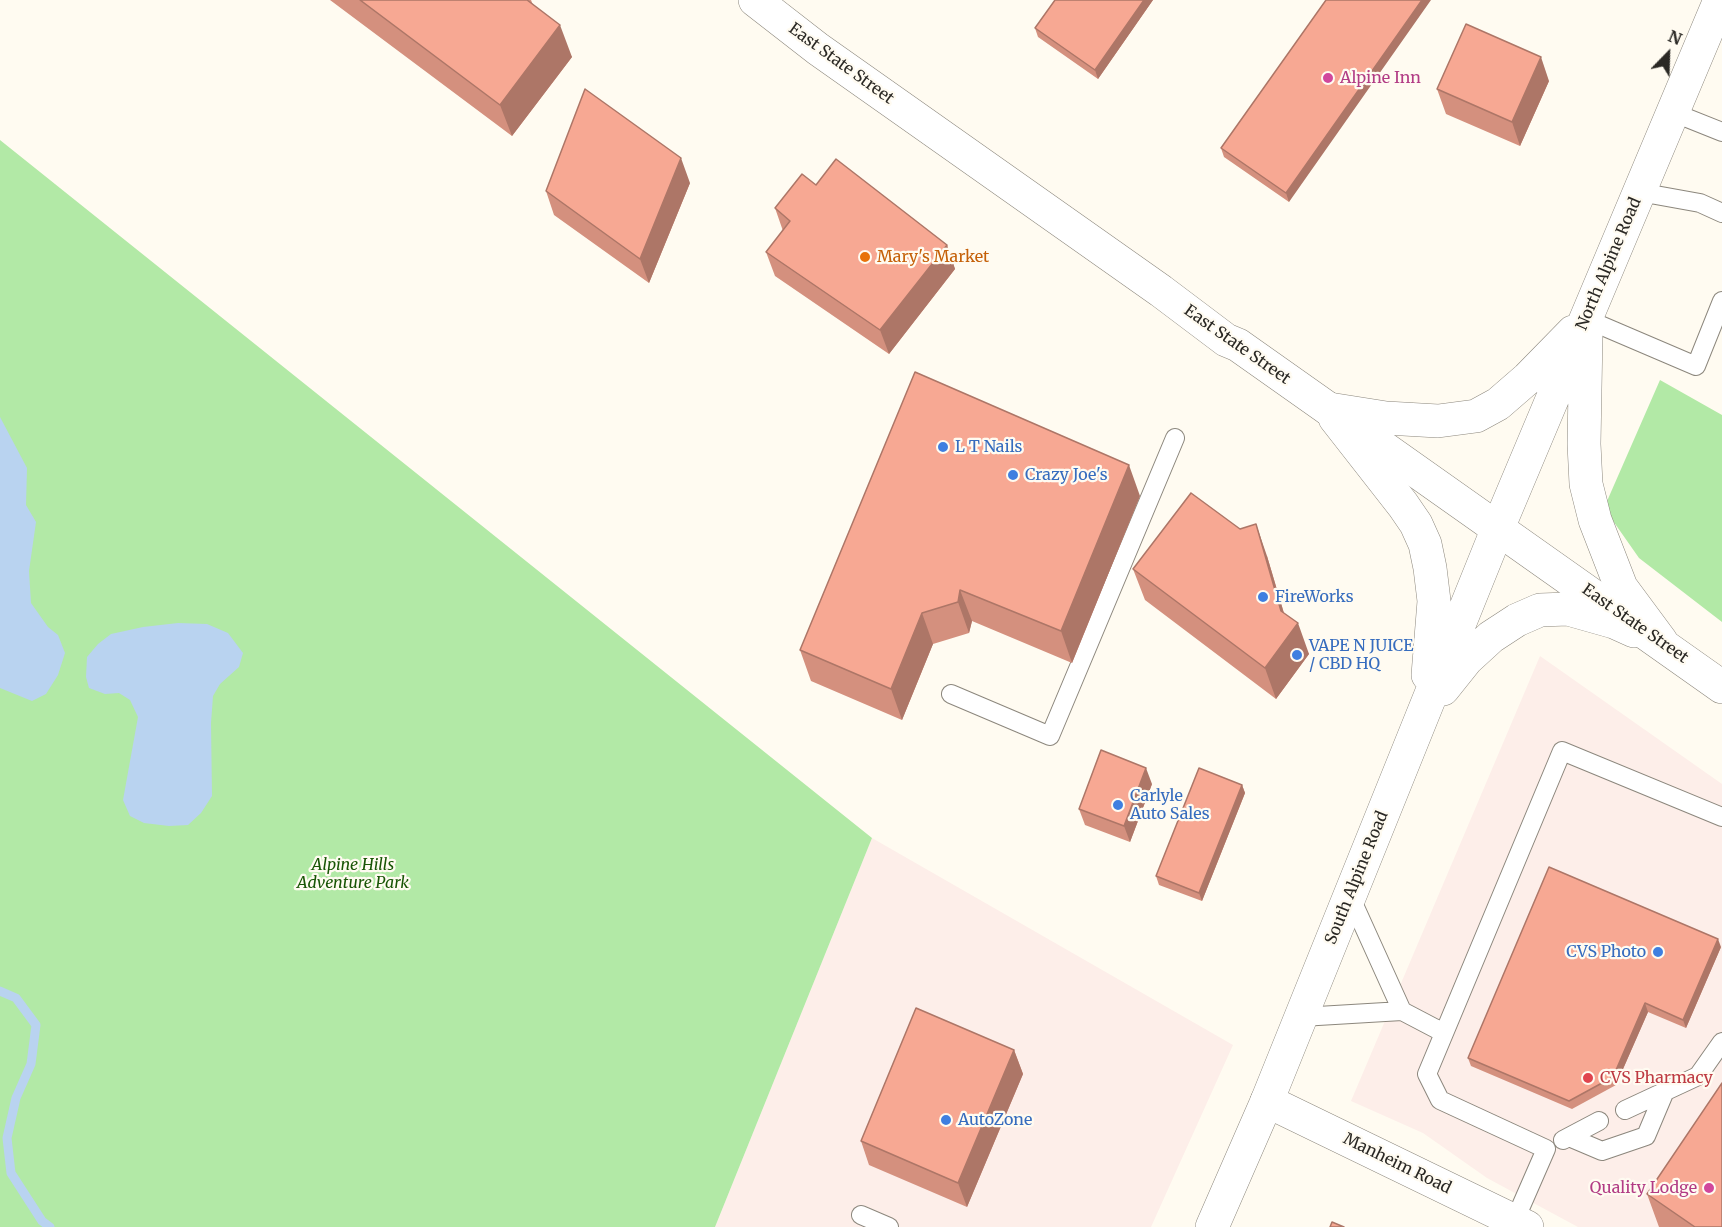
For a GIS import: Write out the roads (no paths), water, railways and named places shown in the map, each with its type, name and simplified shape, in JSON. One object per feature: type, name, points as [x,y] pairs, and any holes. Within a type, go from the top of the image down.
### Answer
[{"type":"main road","name":"East State Street","points":[[755,0],[796,33],[878,92],[1722,687]]},
{"type":"main road","name":"North Alpine Road","points":[[1498,528],[1672,112],[1719,8]]},
{"type":"main road","points":[[1329,409],[1386,418],[1438,421],[1476,416],[1498,404],[1528,378],[1586,319]]},
{"type":"main road","points":[[1586,319],[1584,444],[1586,484],[1595,520],[1621,587],[1662,643]]},
{"type":"main road","points":[[1329,409],[1416,524],[1425,544],[1434,601],[1425,711]]},
{"type":"main road","name":"South Alpine Road","points":[[1212,1227],[1267,1101],[1498,528]]},
{"type":"main road","points":[[1425,711],[1467,659],[1491,637],[1517,620],[1540,610],[1568,609],[1614,622],[1662,643]]},
{"type":"main road","name":"Manheim Road","points":[[1267,1101],[1521,1224]]},
{"type":"lane","points":[[1672,112],[1722,132]]},
{"type":"lane","points":[[1639,192],[1700,203],[1722,213]]},
{"type":"lane","points":[[1586,319],[1696,366],[1722,301]]},
{"type":"lane","points":[[951,694],[1050,736],[1175,438]]},
{"type":"lane","points":[[1546,1149],[1440,1100],[1426,1074],[1562,751],[1722,817]]},
{"type":"lane","points":[[1350,896],[1402,1011]]},
{"type":"lane","points":[[1301,1017],[1402,1011],[1444,1033]]},
{"type":"lane","points":[[1625,1110],[1698,1076],[1722,1041]]},
{"type":"lane","points":[[1569,1137],[1602,1151],[1646,1136],[1665,1091]]},
{"type":"lane","points":[[1521,1224],[1546,1149],[1599,1121]]},
{"type":"lane","points":[[861,1215],[889,1227]]},
{"type":"water","points":[[0,417],[27,468],[26,505],[36,522],[29,571],[31,603],[48,627],[58,635],[65,653],[58,675],[46,694],[32,701],[0,688]]},
{"type":"water","points":[[178,623],[207,624],[228,633],[243,653],[239,667],[220,684],[213,696],[212,796],[201,813],[188,825],[169,826],[144,823],[130,816],[123,800],[138,717],[130,700],[119,693],[105,694],[89,688],[86,677],[87,657],[111,634]]},
{"type":"waterway","points":[[0,991],[16,998],[36,1025],[31,1064],[16,1098],[7,1138],[11,1173],[42,1221],[50,1227]]},
{"type":"place","name":"Alpine Inn","points":[[1328,78]]},
{"type":"place","name":"Mary's Market","points":[[865,257]]},
{"type":"place","name":"L T Nails","points":[[943,447]]},
{"type":"place","name":"Crazy Joe's","points":[[1013,475]]},
{"type":"place","name":"FireWorks","points":[[1263,597]]},
{"type":"place","name":"VAPE N JUICE / CBD HQ","points":[[1297,655]]},
{"type":"place","name":"Carlyle Auto Sales","points":[[1118,805]]},
{"type":"place","name":"CVS Photo","points":[[1658,952]]},
{"type":"place","name":"CVS Pharmacy","points":[[1588,1078]]},
{"type":"place","name":"AutoZone","points":[[946,1120]]},
{"type":"place","name":"Quality Lodge","points":[[1709,1188]]},
{"type":"park label","name":"Alpine Hills Adventure Park","points":[[353,874]]}]
